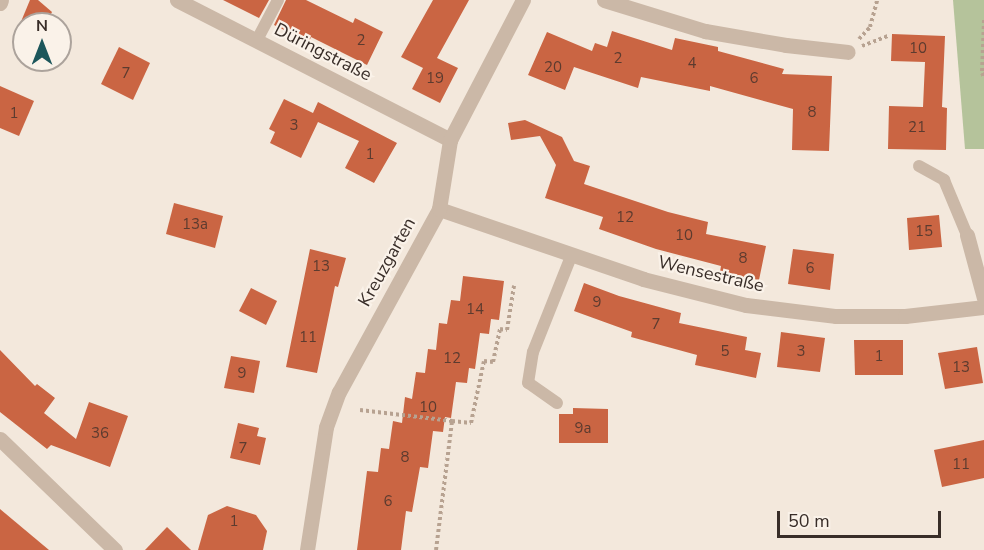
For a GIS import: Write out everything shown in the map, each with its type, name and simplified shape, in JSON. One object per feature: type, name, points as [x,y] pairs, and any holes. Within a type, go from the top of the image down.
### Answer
[{"type":"street","name":"Düringstraße","points":[[177,0],[450,140]]},
{"type":"street","name":"Kreuzgarten","points":[[307,550],[326,427],[339,392],[439,209],[450,140],[523,0]]},
{"type":"street","points":[[604,0],[705,31],[786,45],[848,52]]},
{"type":"street","name":"Wensestraße","points":[[439,209],[643,279],[746,305],[836,316],[905,316],[984,307]]},
{"type":"street","points":[[968,235],[984,298]]},
{"type":"street","points":[[0,440],[115,550]]},
{"type":"lane","points":[[257,40],[278,0]]},
{"type":"lane","points":[[919,166],[944,180],[968,235]]},
{"type":"lane","points":[[557,403],[528,383],[533,352],[572,254]]},
{"type":"path","points":[[848,52],[870,27],[877,0]]},
{"type":"path","points":[[984,21],[982,73],[984,77]]},
{"type":"path","points":[[848,52],[888,36]]},
{"type":"path","points":[[360,410],[471,423],[484,361],[493,362],[500,329],[507,330],[514,286]]},
{"type":"path","points":[[436,550],[452,421]]},
{"type":"green space","points":[[953,0],[984,0],[984,149],[965,149]]},
{"type":"building","points":[[30,0],[38,0],[52,12],[25,12]]},
{"type":"building","points":[[223,0],[269,0],[259,18]]},
{"type":"building","points":[[286,0],[306,0],[353,23],[355,18],[383,32],[367,65],[311,37],[309,42],[274,25]]},
{"type":"building","points":[[433,0],[469,0],[437,58],[458,68],[440,103],[412,89],[423,68],[401,57]]},
{"type":"building","points":[[612,31],[672,50],[675,38],[718,47],[718,51],[784,69],[782,74],[832,76],[829,151],[792,150],[793,109],[710,86],[710,91],[641,77],[638,88],[574,67],[565,90],[528,75],[547,32],[592,51],[595,43],[607,47]]},
{"type":"building","points":[[892,34],[945,36],[942,107],[947,108],[946,150],[888,149],[889,106],[923,107],[925,62],[891,61]]},
{"type":"building","points":[[119,47],[150,63],[133,100],[101,84]]},
{"type":"building","points":[[0,86],[34,101],[19,136],[0,128]]},
{"type":"building","points":[[284,99],[313,113],[318,102],[397,143],[374,183],[345,168],[359,141],[318,122],[301,158],[270,143],[275,132],[269,129]]},
{"type":"building","points":[[525,120],[562,137],[574,161],[590,166],[584,184],[668,212],[708,222],[706,234],[766,246],[759,280],[720,272],[721,266],[656,249],[599,229],[603,217],[545,198],[556,165],[540,136],[511,140],[508,123]]},
{"type":"building","points":[[174,203],[223,216],[215,248],[166,234]]},
{"type":"building","points":[[939,215],[942,247],[909,250],[907,218]]},
{"type":"building","points":[[310,249],[346,258],[338,287],[335,286],[317,373],[286,367]]},
{"type":"building","points":[[793,249],[834,254],[830,290],[788,284]]},
{"type":"building","points":[[463,276],[504,281],[499,320],[491,319],[489,334],[480,333],[475,369],[469,368],[467,383],[456,382],[451,418],[445,417],[443,432],[433,431],[428,468],[420,467],[412,512],[406,511],[401,550],[357,550],[367,471],[378,472],[381,448],[389,449],[393,421],[402,423],[405,397],[412,399],[416,372],[425,373],[428,349],[436,350],[439,323],[447,324],[451,300],[460,301]]},
{"type":"building","points":[[584,283],[619,296],[681,313],[679,323],[747,337],[745,350],[761,353],[756,378],[695,365],[697,355],[631,337],[632,332],[574,311]]},
{"type":"building","points":[[251,288],[277,301],[266,325],[239,311]]},
{"type":"building","points":[[781,332],[825,338],[820,372],[777,367]]},
{"type":"building","points":[[854,340],[903,340],[903,375],[855,375]]},
{"type":"building","points":[[977,347],[983,383],[945,389],[938,353]]},
{"type":"building","points":[[0,350],[35,386],[37,384],[55,398],[44,413],[76,439],[89,402],[128,416],[110,467],[51,445],[47,449],[0,412]]},
{"type":"building","points":[[231,356],[260,361],[254,393],[224,388]]},
{"type":"building","points":[[573,408],[608,409],[608,443],[559,443],[559,414],[573,414]]},
{"type":"building","points":[[238,423],[259,428],[257,436],[266,438],[260,465],[230,458]]},
{"type":"building","points":[[984,440],[984,478],[942,487],[934,450]]},
{"type":"building","points":[[227,506],[256,515],[267,531],[263,550],[198,550],[208,515]]},
{"type":"building","points":[[0,509],[49,550],[0,550]]},
{"type":"building","points":[[167,527],[191,550],[145,550]]}]
